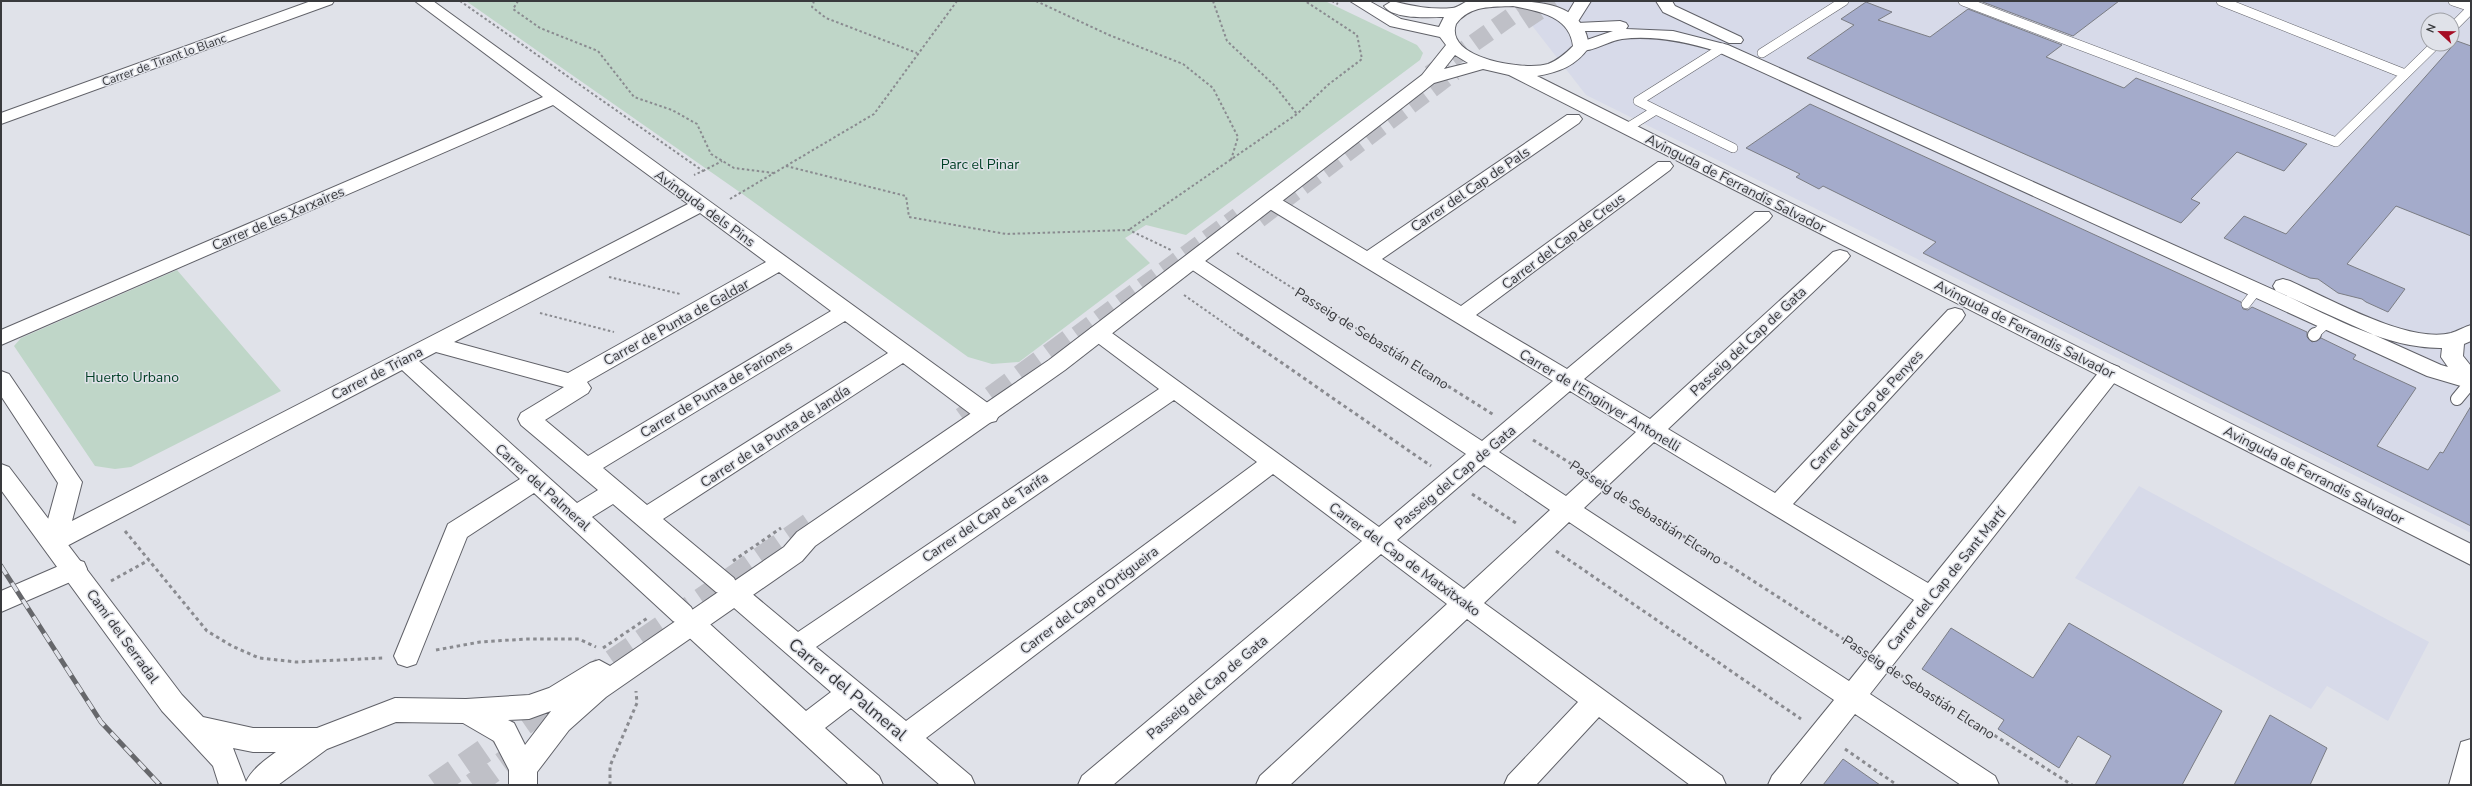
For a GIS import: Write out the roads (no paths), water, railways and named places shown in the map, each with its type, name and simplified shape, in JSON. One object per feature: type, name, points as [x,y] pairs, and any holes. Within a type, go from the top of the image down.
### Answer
[{"type":"street","name":"Carrer de Tirant lo Blanc","points":[[1,119],[326,1]]},
{"type":"street","name":"Avinguda dels Pins","points":[[423,1],[988,415]]},
{"type":"street","points":[[1358,1],[1396,22],[1449,40],[1465,57],[1483,64],[1515,71],[1542,69],[1568,74]]},
{"type":"street","points":[[1376,1],[1409,12],[1456,13]]},
{"type":"street","points":[[1428,79],[1449,40],[1448,22],[1456,13],[1481,2],[1513,1],[1546,8],[1574,25],[1582,38],[1581,47],[1568,74],[1576,111]]},
{"type":"street","points":[[1574,25],[1583,1]]},
{"type":"street","points":[[1664,1],[1669,9],[1759,51],[2392,334],[2422,341],[2463,336]]},
{"type":"street","points":[[1574,25],[1653,24],[1691,29],[1759,51]]},
{"type":"street","points":[[1581,47],[1621,34],[1654,33],[1687,37],[1722,48],[2321,329],[2435,371],[2471,381]]},
{"type":"street","points":[[259,785],[275,769],[317,740],[395,710],[466,711],[529,707],[558,697],[617,667],[730,590],[793,554],[806,539],[988,415],[1098,333],[1428,79],[1483,64]]},
{"type":"street","name":"Avinguda de Ferrandis Salvador","points":[[1515,71],[1576,111],[1627,128],[2471,555]]},
{"type":"street","name":"Carrer de les Xarxaires","points":[[1,338],[555,98]]},
{"type":"street","name":"Carrer del Cap de Pals","points":[[1367,260],[1576,111]]},
{"type":"street","name":"Carrer del Cap de Creus","points":[[1461,316],[1664,166]]},
{"type":"street","name":"Carrer de l'Enginyer Antonelli","points":[[1270,201],[1931,598]]},
{"type":"street","name":"Carrer de Triana","points":[[54,541],[577,269],[705,208]]},
{"type":"street","name":"Passeig del Cap de Gata","points":[[1092,785],[1762,216]]},
{"type":"street","name":"Passeig del Cap de Gata","points":[[1270,785],[1840,256]]},
{"type":"street","points":[[1192,261],[1986,785]]},
{"type":"street","name":"Carrer de Punta de Galdar","points":[[571,381],[780,263]]},
{"type":"street","name":"Carrer de Punta de Fariones","points":[[587,467],[846,311]]},
{"type":"street","name":"Carrer del Cap de Penyes","points":[[1777,506],[1955,315]]},
{"type":"street","name":"Carrer del Cap de Matxitxako","points":[[1098,333],[1712,785]]},
{"type":"street","points":[[2463,336],[2452,358],[2471,381]]},
{"type":"street","points":[[434,344],[571,381]]},
{"type":"street","name":"Carrer de la Punta de Jandía","points":[[646,518],[903,353]]},
{"type":"street","name":"Carrer del Palmeral","points":[[404,359],[869,785]]},
{"type":"street","name":"Carrer del Cap de Sant Martí","points":[[1782,785],[2111,372]]},
{"type":"street","points":[[1,379],[70,482],[54,541]]},
{"type":"street","name":"Carrer del Palmeral","points":[[571,381],[580,388],[529,419],[961,785]]},
{"type":"street","name":"Carrer del Cap de Tarifa","points":[[797,646],[1174,389]]},
{"type":"street","name":"Carrer del Cap d'Ortigueira","points":[[905,738],[1273,462]]},
{"type":"street","name":"Camí del Serradal","points":[[1,473],[92,592],[172,703],[225,759],[233,785]]},
{"type":"street","points":[[407,656],[457,532],[536,480]]},
{"type":"street","points":[[576,516],[615,491]]},
{"type":"street","points":[[1,602],[74,569]]},
{"type":"street","points":[[523,777],[559,721],[617,667]]},
{"type":"street","points":[[806,727],[851,692]]},
{"type":"street","points":[[1518,785],[1597,700]]},
{"type":"street","points":[[466,711],[504,732],[523,777]]},
{"type":"street","points":[[196,728],[253,740],[317,740]]},
{"type":"street","points":[[2463,785],[2471,751]]},
{"type":"lane","points":[[1759,51],[1844,1]]},
{"type":"lane","points":[[1963,1],[2336,142],[2428,52]]},
{"type":"lane","points":[[2221,1],[2405,74]]},
{"type":"lane","points":[[2452,1],[2471,8],[2460,20]]},
{"type":"lane","points":[[1722,48],[1638,101],[1733,148]]},
{"type":"lane","points":[[1627,128],[1656,110]]},
{"type":"lane","points":[[2471,381],[2456,400],[2471,397]]},
{"type":"tunnel","points":[[1430,74],[1533,1]]},
{"type":"tunnel","points":[[1524,21],[1554,1]]},
{"type":"tunnel","points":[[1259,219],[1454,72]]},
{"type":"tunnel","points":[[1077,335],[1238,216]]},
{"type":"tunnel","points":[[963,419],[1079,334]]},
{"type":"tunnel","points":[[583,682],[818,519]]},
{"type":"tunnel","points":[[435,785],[555,702]]},
{"type":"tunnel","points":[[473,785],[529,745]]},
{"type":"railway","points":[[1,566],[101,722],[160,785]]},
{"type":"park label","name":"Parc el Pinar","points":[[980,164]]},
{"type":"park label","name":"Huerto Urbano","points":[[132,377]]}]
